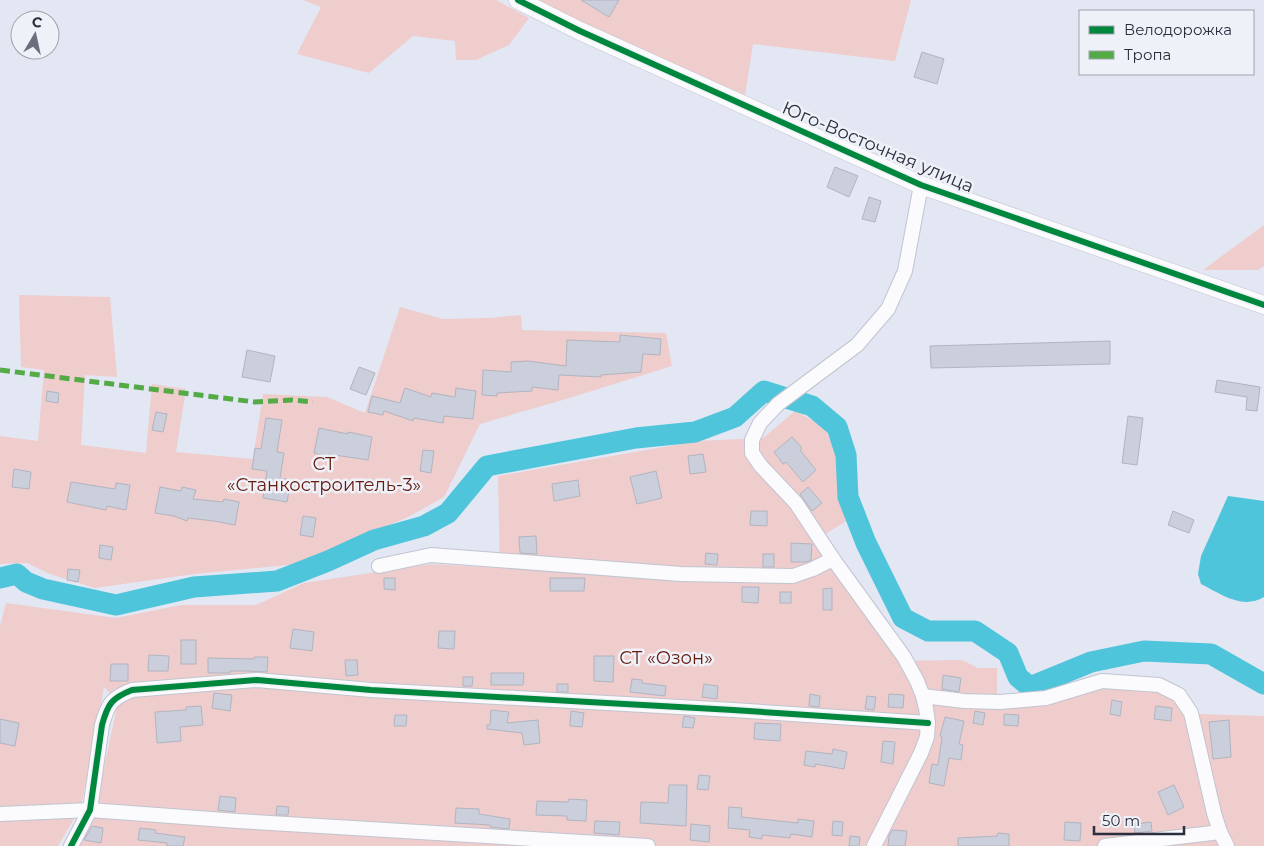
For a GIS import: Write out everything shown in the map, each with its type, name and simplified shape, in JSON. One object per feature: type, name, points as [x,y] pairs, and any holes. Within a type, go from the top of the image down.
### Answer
[{"type":"street","name":"Юго-Восточная улица","points":[[518,0],[580,31],[921,185],[1264,305]]},
{"type":"street","points":[[874,846],[921,753],[927,737],[928,723],[923,696],[904,657],[833,559],[796,503],[761,466],[752,453],[752,440],[760,423],[778,404],[857,345],[888,309],[905,271],[921,185]]},
{"type":"street","points":[[378,566],[431,555],[681,574],[793,576],[833,559]]},
{"type":"street","points":[[71,846],[90,810],[105,712],[110,703],[118,696],[132,690],[257,680],[371,690],[928,723]]},
{"type":"street","points":[[923,696],[964,701],[1000,702],[1046,698],[1102,681],[1159,685],[1179,695],[1191,713],[1220,832],[1227,846]]},
{"type":"street","points":[[0,814],[90,810],[648,846]]},
{"type":"street","points":[[1105,846],[1220,832]]},
{"type":"green space","points":[[303,0],[496,0],[529,18],[509,45],[476,60],[456,60],[455,41],[413,36],[369,73],[297,54],[321,7]]},
{"type":"green space","points":[[534,0],[911,0],[895,61],[753,44],[745,95],[660,59]]},
{"type":"green space","points":[[1264,225],[1264,266],[1258,270],[1203,270]]},
{"type":"green space","name":"СТ «Станкостроитель-3»","points":[[19,295],[110,297],[117,377],[85,375],[81,445],[146,453],[152,384],[186,389],[176,452],[253,459],[263,394],[327,397],[365,413],[400,307],[443,319],[521,315],[522,330],[666,333],[672,366],[480,424],[444,497],[408,517],[298,564],[194,574],[95,588],[50,574],[27,563],[0,564],[0,436],[38,441],[44,370],[21,367]]},
{"type":"green space","name":"СТ «Озон»","points":[[795,411],[824,426],[837,456],[848,520],[814,541],[898,661],[962,660],[978,668],[997,668],[997,707],[1087,691],[1138,688],[1157,690],[1171,696],[1181,712],[1264,716],[1264,846],[74,846],[95,810],[118,702],[104,687],[81,807],[58,846],[0,846],[0,626],[6,603],[116,618],[181,605],[256,605],[304,583],[431,564],[500,568],[498,476],[698,441],[763,438]]},
{"type":"water","points":[[1228,496],[1264,501],[1264,597],[1256,601],[1240,601],[1224,596],[1201,584],[1198,574],[1201,556]]},
{"type":"building","points":[[581,0],[619,0],[609,17]]},
{"type":"building","points":[[922,52],[944,59],[937,84],[914,77]]},
{"type":"building","points":[[835,167],[858,176],[849,197],[827,187]]},
{"type":"building","points":[[869,197],[881,201],[875,222],[862,219]]},
{"type":"building","points":[[620,335],[661,339],[660,355],[643,354],[641,372],[601,375],[601,377],[559,375],[558,390],[532,387],[532,391],[497,393],[497,396],[482,395],[483,370],[511,372],[511,362],[528,361],[566,366],[567,340],[620,342]]},
{"type":"building","points":[[1110,341],[1110,364],[931,368],[930,346]]},
{"type":"building","points":[[247,350],[275,356],[270,382],[242,377]]},
{"type":"building","points":[[359,367],[375,373],[366,395],[350,389]]},
{"type":"building","points":[[1217,380],[1260,387],[1257,411],[1246,410],[1247,397],[1215,392]]},
{"type":"building","points":[[405,388],[431,397],[432,393],[455,397],[456,388],[476,391],[473,419],[444,416],[443,423],[414,418],[413,421],[384,411],[383,415],[368,412],[372,396],[400,403]]},
{"type":"building","points":[[47,391],[59,393],[58,403],[46,401]]},
{"type":"building","points":[[156,412],[167,414],[163,432],[152,430]]},
{"type":"building","points":[[1128,416],[1143,418],[1137,465],[1122,463]]},
{"type":"building","points":[[266,418],[282,420],[277,452],[284,453],[280,478],[291,480],[287,502],[263,498],[267,471],[252,469],[255,448],[261,449]]},
{"type":"building","points":[[319,428],[372,437],[368,460],[328,454],[328,457],[314,453]]},
{"type":"building","points":[[792,437],[802,448],[800,450],[816,470],[803,482],[786,462],[783,464],[774,452]]},
{"type":"building","points":[[423,450],[434,451],[431,473],[420,471]]},
{"type":"building","points":[[703,454],[706,472],[690,474],[688,456]]},
{"type":"building","points":[[14,469],[31,472],[29,489],[12,487]]},
{"type":"building","points":[[656,471],[662,498],[637,504],[630,477]]},
{"type":"building","points":[[578,480],[580,496],[554,501],[552,484]]},
{"type":"building","points":[[71,482],[115,489],[116,483],[130,485],[126,510],[107,506],[106,510],[67,502]]},
{"type":"building","points":[[160,487],[181,491],[182,487],[196,490],[193,499],[223,502],[224,499],[239,502],[235,525],[188,518],[187,521],[174,516],[155,513]]},
{"type":"building","points":[[808,487],[822,503],[812,511],[800,494]]},
{"type":"building","points":[[751,511],[767,511],[767,526],[750,525]]},
{"type":"building","points":[[1173,511],[1194,520],[1189,533],[1168,525]]},
{"type":"building","points":[[303,516],[316,518],[313,537],[300,535]]},
{"type":"building","points":[[536,536],[537,554],[520,553],[519,537]]},
{"type":"building","points":[[791,543],[812,544],[811,560],[791,562]]},
{"type":"building","points":[[100,545],[113,547],[111,560],[99,558]]},
{"type":"building","points":[[706,553],[718,554],[717,565],[705,564]]},
{"type":"building","points":[[763,554],[774,554],[774,567],[763,567]]},
{"type":"building","points":[[68,569],[80,570],[78,582],[67,580]]},
{"type":"building","points":[[384,578],[395,578],[395,590],[384,589]]},
{"type":"building","points":[[550,578],[585,578],[584,591],[550,591]]},
{"type":"building","points":[[742,587],[759,587],[758,603],[742,602]]},
{"type":"building","points":[[832,588],[832,610],[823,610],[823,589]]},
{"type":"building","points":[[780,592],[791,592],[791,603],[780,603]]},
{"type":"building","points":[[293,629],[314,632],[312,651],[290,648]]},
{"type":"building","points":[[439,631],[455,631],[454,649],[438,648]]},
{"type":"building","points":[[181,640],[196,640],[196,664],[181,664]]},
{"type":"building","points":[[149,655],[169,656],[168,671],[148,671]]},
{"type":"building","points":[[594,656],[614,656],[613,682],[594,681]]},
{"type":"building","points":[[254,657],[268,657],[267,672],[230,671],[230,673],[208,673],[208,658],[254,659]]},
{"type":"building","points":[[345,660],[357,660],[358,675],[346,676]]},
{"type":"building","points":[[111,664],[128,664],[128,681],[110,681]]},
{"type":"building","points":[[491,673],[524,673],[523,685],[491,685]]},
{"type":"building","points":[[943,675],[961,678],[959,692],[942,689]]},
{"type":"building","points":[[463,677],[473,677],[472,686],[463,686]]},
{"type":"building","points":[[632,679],[642,680],[642,683],[666,686],[665,696],[630,692]]},
{"type":"building","points":[[557,684],[568,684],[568,692],[557,692]]},
{"type":"building","points":[[704,684],[718,686],[717,699],[702,697]]},
{"type":"building","points":[[214,693],[232,695],[230,711],[212,708]]},
{"type":"building","points":[[810,694],[820,696],[819,707],[809,706]]},
{"type":"building","points":[[889,694],[904,695],[903,708],[888,707]]},
{"type":"building","points":[[867,696],[876,697],[874,710],[865,709]]},
{"type":"building","points":[[1112,700],[1122,702],[1120,716],[1110,714]]},
{"type":"building","points":[[201,706],[203,725],[180,727],[181,741],[157,743],[155,712],[186,710],[186,707]]},
{"type":"building","points":[[1156,706],[1172,708],[1171,721],[1154,719]]},
{"type":"building","points":[[491,710],[509,712],[507,723],[538,720],[540,743],[524,745],[522,733],[487,729],[487,725],[490,725]]},
{"type":"building","points":[[571,711],[584,713],[582,727],[570,726]]},
{"type":"building","points":[[975,711],[985,713],[983,725],[973,723]]},
{"type":"building","points":[[1004,714],[1019,715],[1018,726],[1004,725]]},
{"type":"building","points":[[395,715],[407,715],[406,726],[394,726]]},
{"type":"building","points":[[684,716],[695,718],[693,728],[682,727]]},
{"type":"building","points":[[945,717],[964,721],[959,744],[963,745],[961,760],[949,758],[944,786],[929,783],[932,764],[938,765],[942,737],[940,736]]},
{"type":"building","points":[[0,719],[19,723],[15,746],[0,743]]},
{"type":"building","points":[[1229,720],[1231,757],[1213,759],[1209,722]]},
{"type":"building","points":[[755,723],[781,724],[780,741],[754,739]]},
{"type":"building","points":[[883,741],[895,742],[893,764],[881,762]]},
{"type":"building","points":[[833,749],[847,752],[844,769],[815,764],[815,767],[804,765],[806,751],[832,754]]},
{"type":"building","points":[[699,775],[710,776],[708,790],[697,789]]},
{"type":"building","points":[[669,785],[687,785],[686,826],[640,823],[641,802],[668,803]]},
{"type":"building","points":[[1174,785],[1184,807],[1168,815],[1158,792]]},
{"type":"building","points":[[220,796],[236,798],[235,812],[218,810]]},
{"type":"building","points":[[569,799],[587,800],[586,821],[567,820],[567,816],[536,815],[537,801],[568,802]]},
{"type":"building","points":[[277,806],[289,807],[288,815],[276,815]]},
{"type":"building","points":[[729,807],[742,808],[741,817],[798,823],[798,819],[814,821],[812,837],[791,834],[790,838],[762,835],[762,839],[749,837],[750,830],[728,828]]},
{"type":"building","points":[[456,808],[479,809],[479,814],[510,819],[509,829],[490,827],[490,825],[455,823]]},
{"type":"building","points":[[595,821],[620,822],[619,835],[594,833]]},
{"type":"building","points":[[833,821],[843,822],[842,836],[832,835]]},
{"type":"building","points":[[1065,822],[1081,823],[1080,841],[1064,840]]},
{"type":"building","points":[[1151,822],[1152,831],[1135,833],[1134,824]]},
{"type":"building","points":[[691,824],[710,826],[709,842],[690,840]]},
{"type":"building","points":[[92,826],[103,828],[101,843],[84,840]]},
{"type":"building","points":[[140,828],[156,830],[155,833],[185,837],[183,846],[167,846],[167,843],[138,840]]},
{"type":"building","points":[[892,830],[907,831],[905,846],[888,846]]},
{"type":"building","points":[[998,833],[1009,834],[1009,846],[958,846],[958,838],[997,836]]},
{"type":"building","points":[[850,836],[860,837],[859,846],[849,846]]},
{"type":"waterway","points":[[0,578],[17,574],[26,582],[43,589],[116,605],[194,587],[277,581],[374,540],[424,526],[448,513],[487,466],[636,438],[695,432],[735,417],[764,391],[812,406],[837,427],[846,455],[848,497],[866,543],[903,618],[928,631],[975,631],[1008,653],[1018,677],[1030,687],[1091,662],[1144,651],[1211,654],[1264,684]]},
{"type":"marked path","points":[[0,370],[255,402],[292,400],[313,402]]},
{"type":"cycle path","points":[[518,0],[580,31],[921,185],[1264,305]]},
{"type":"cycle path","points":[[71,846],[90,810],[102,725],[106,711],[115,699],[132,690],[257,680],[371,690],[928,723]]}]
